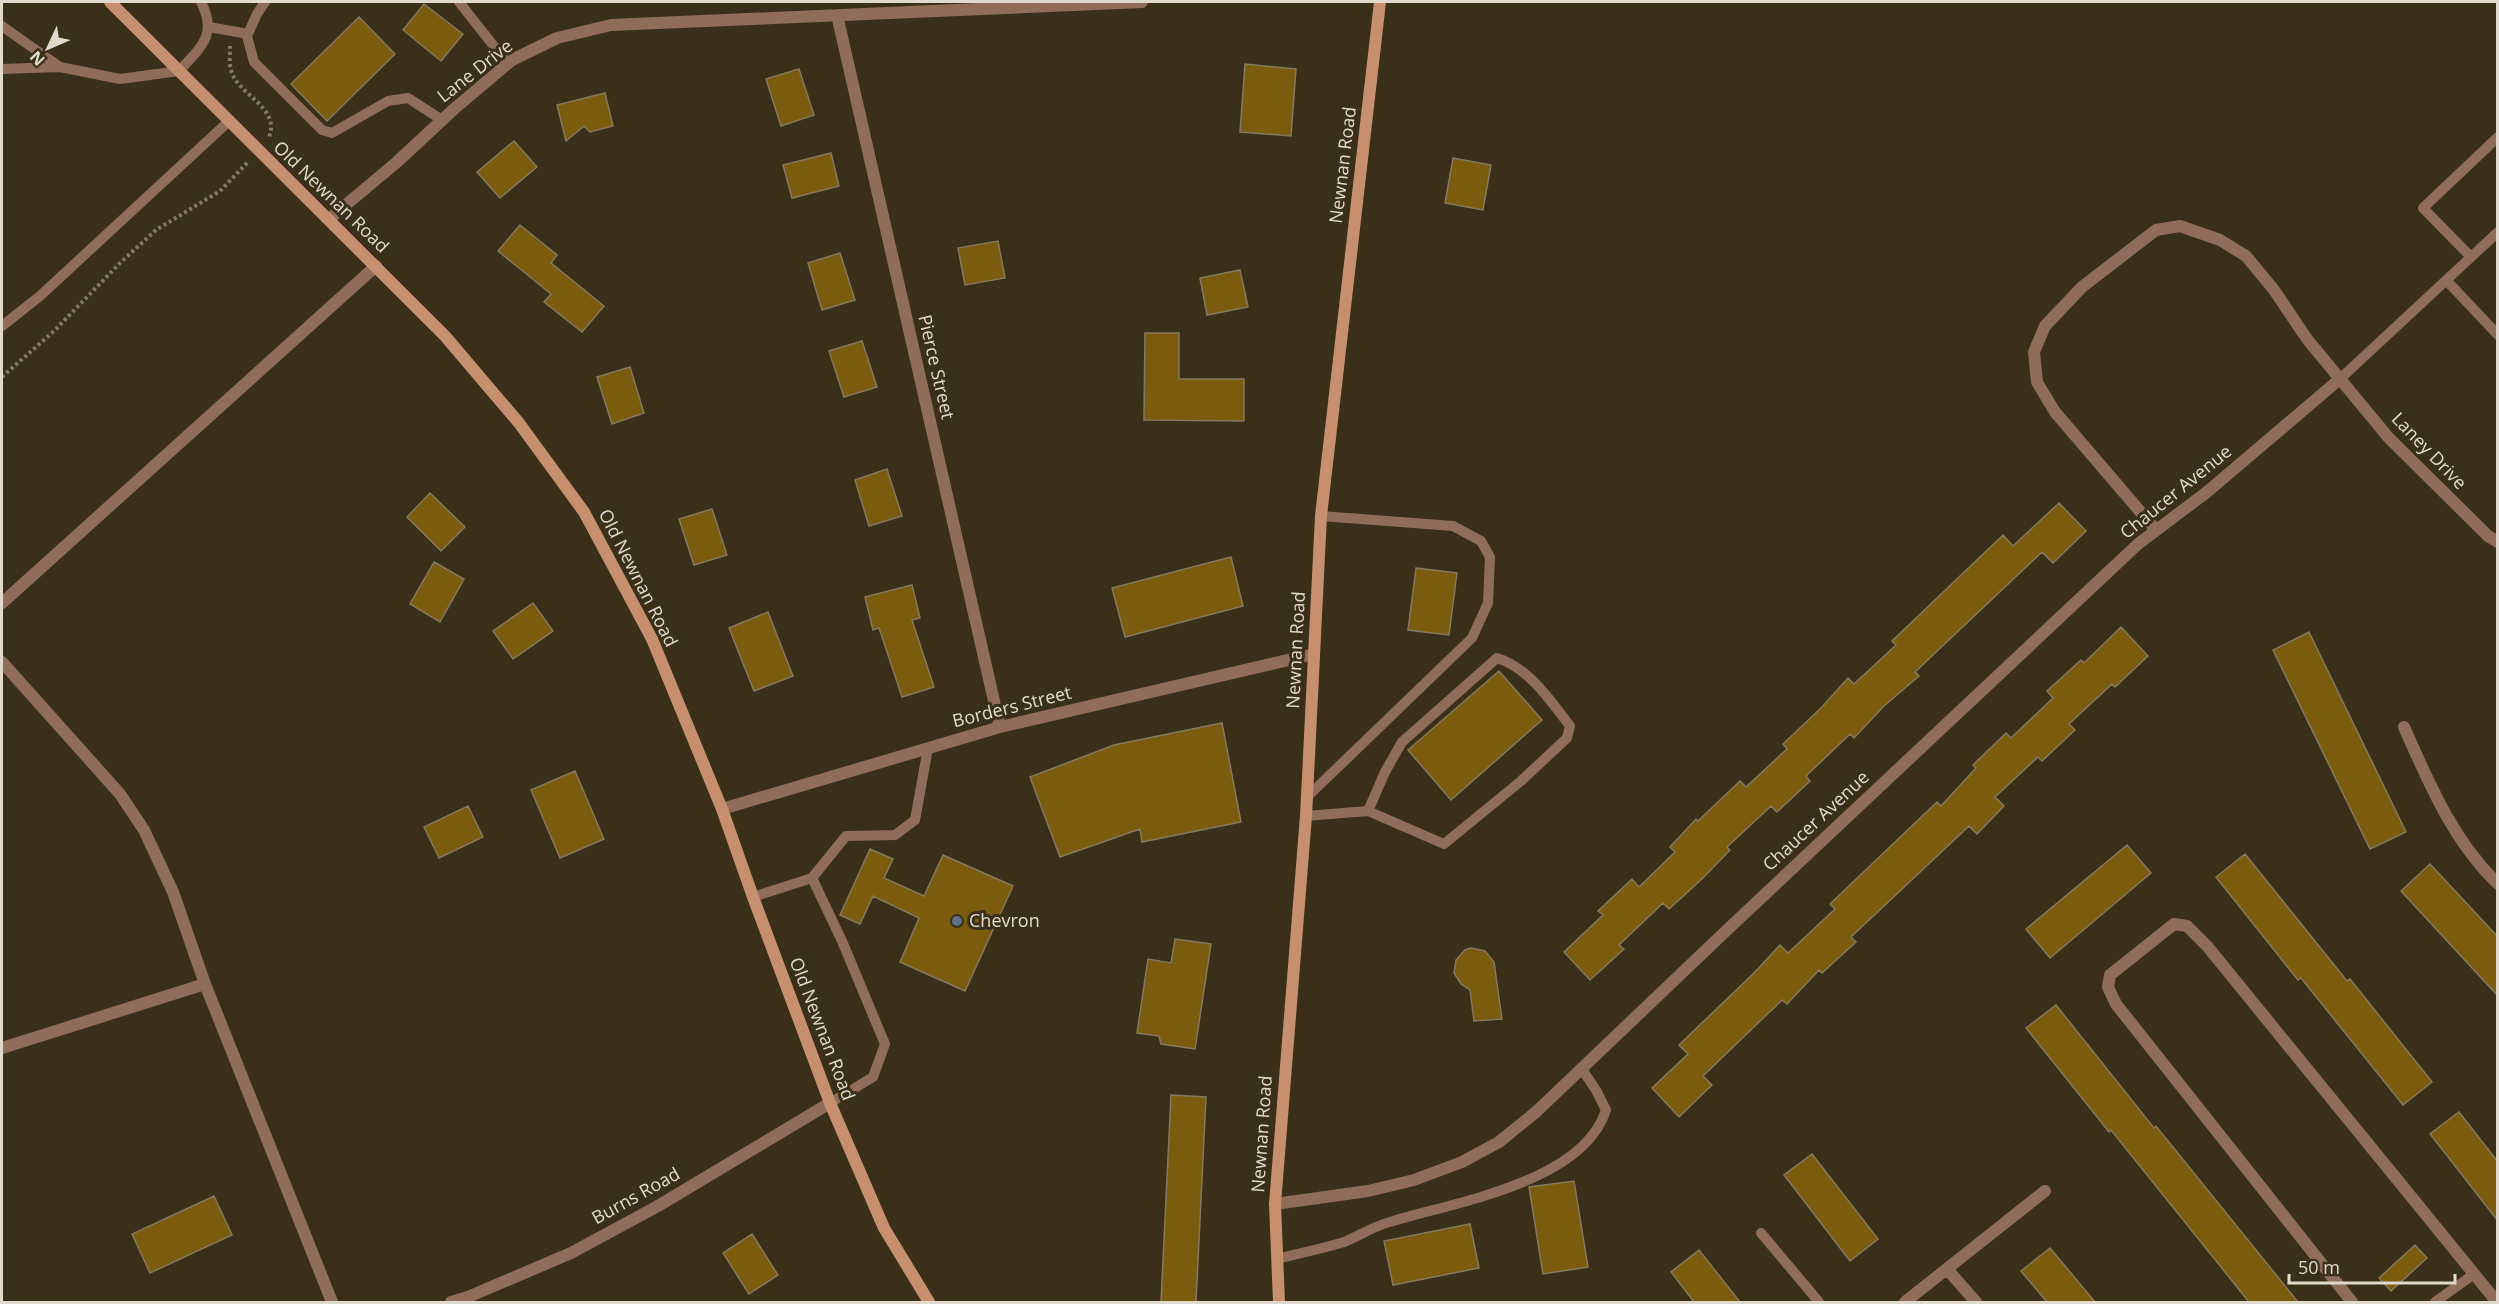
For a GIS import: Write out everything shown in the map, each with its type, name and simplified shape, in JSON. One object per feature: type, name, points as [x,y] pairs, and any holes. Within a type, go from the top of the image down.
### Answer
[{"type":"street","name":"Old Newnan Road","points":[[110,2],[444,336],[519,423],[584,512],[652,639],[722,809],[830,1103],[884,1228],[929,1302]]},
{"type":"street","name":"Lane Drive","points":[[329,219],[508,64],[557,38],[611,25],[837,15],[958,6],[1142,2]]},
{"type":"street","name":"Newnan Road","points":[[1279,1302],[1275,1204],[1288,1012],[1306,816],[1321,516],[1380,2]]},
{"type":"street","name":"Pierce Street","points":[[837,15],[1000,727]]},
{"type":"street","name":"Laney Drive","points":[[2156,531],[2055,412],[2037,382],[2034,352],[2045,326],[2082,287],[2156,230],[2180,226],[2220,240],[2246,256],[2274,290],[2307,339],[2388,438],[2488,536],[2498,542]]},
{"type":"street","points":[[2,603],[376,266]]},
{"type":"street","name":"Chaucer Avenue","points":[[1275,1204],[1368,1191],[1414,1180],[1462,1162],[1499,1142],[1527,1120],[2129,552],[2207,492],[2341,378]]},
{"type":"street","name":"Borders Street","points":[[722,809],[1000,727],[1314,654]]},
{"type":"street","points":[[2,662],[120,794],[144,830],[173,892],[205,984],[332,1302]]},
{"type":"street","points":[[2404,727],[2429,783],[2458,836],[2498,884]]},
{"type":"street","points":[[2352,1302],[2116,1004],[2108,987],[2110,975],[2174,924],[2187,926],[2207,946],[2497,1302]]},
{"type":"street","points":[[2,1048],[205,984]]},
{"type":"street","name":"Burns Road","points":[[451,1302],[571,1253],[658,1206],[830,1103]]},
{"type":"street","points":[[1905,1302],[2045,1191]]},
{"type":"street","points":[[1947,1269],[1976,1302]]},
{"type":"lane","points":[[2,69],[60,67],[120,79],[179,71],[199,49],[208,34],[209,17],[201,2]]},
{"type":"lane","points":[[265,2],[248,34],[254,62],[322,130],[332,133],[388,101],[408,98],[442,120]]},
{"type":"lane","points":[[459,2],[508,64]]},
{"type":"lane","points":[[2,26],[60,67]]},
{"type":"lane","points":[[209,27],[248,34]]},
{"type":"lane","points":[[2,326],[40,296],[228,122]]},
{"type":"lane","points":[[2471,257],[2423,208],[2498,137]]},
{"type":"lane","points":[[2341,378],[2498,232]]},
{"type":"lane","points":[[2447,281],[2498,335]]},
{"type":"lane","points":[[1307,797],[1472,638],[1488,603],[1491,557],[1481,541],[1453,526],[1321,516]]},
{"type":"lane","points":[[1306,816],[1368,811],[1444,844],[1567,738],[1570,726],[1543,691],[1512,663],[1497,658],[1402,742],[1385,772],[1368,811]]},
{"type":"lane","points":[[753,897],[812,878],[846,836],[896,835],[915,820],[928,748]]},
{"type":"lane","points":[[812,878],[842,941],[885,1044],[873,1077],[830,1103]]},
{"type":"lane","points":[[1277,1259],[1343,1242],[1388,1222],[1462,1204],[1529,1180],[1576,1154],[1601,1127],[1606,1110],[1581,1068]]},
{"type":"lane","points":[[1761,1233],[1819,1302]]},
{"type":"lane","points":[[2435,1302],[2474,1274]]},
{"type":"building","points":[[424,4],[463,34],[441,61],[403,30]]},
{"type":"building","points":[[359,17],[395,54],[327,121],[291,84]]},
{"type":"building","points":[[1245,64],[1296,69],[1291,136],[1240,132]]},
{"type":"building","points":[[799,69],[814,115],[781,126],[766,79]]},
{"type":"building","points":[[605,93],[613,126],[590,132],[584,126],[566,141],[557,105]]},
{"type":"building","points":[[514,141],[537,167],[500,198],[477,172]]},
{"type":"building","points":[[831,153],[839,186],[792,198],[783,165]]},
{"type":"building","points":[[1453,158],[1491,165],[1483,210],[1445,203]]},
{"type":"building","points":[[520,225],[557,255],[551,263],[604,306],[582,332],[544,302],[551,294],[498,251]]},
{"type":"building","points":[[998,241],[1005,278],[965,285],[958,248]]},
{"type":"building","points":[[840,253],[855,300],[822,310],[808,263]]},
{"type":"building","points":[[1240,270],[1248,307],[1207,315],[1200,278]]},
{"type":"building","points":[[1145,333],[1179,333],[1179,379],[1244,379],[1244,421],[1144,420]]},
{"type":"building","points":[[862,341],[877,387],[844,397],[829,351]]},
{"type":"building","points":[[630,367],[644,413],[612,424],[597,377]]},
{"type":"building","points":[[887,469],[902,516],[869,526],[855,480]]},
{"type":"building","points":[[430,493],[465,527],[441,551],[407,517]]},
{"type":"building","points":[[2059,503],[2086,531],[2053,563],[2042,552],[1915,672],[1919,676],[1884,706],[1854,738],[1850,734],[1806,776],[1810,781],[1777,812],[1771,806],[1727,847],[1730,850],[1669,909],[1663,903],[1619,945],[1624,949],[1590,980],[1564,952],[1603,915],[1598,911],[1632,879],[1639,887],[1675,852],[1670,847],[1696,819],[1698,821],[1740,781],[1746,787],[1787,749],[1783,744],[1822,707],[1848,678],[1854,684],[1896,645],[1892,641],[2003,535],[2013,546]]},
{"type":"building","points":[[712,509],[727,555],[694,565],[679,519]]},
{"type":"building","points":[[1231,557],[1243,606],[1125,637],[1112,588]]},
{"type":"building","points":[[434,562],[464,579],[440,622],[410,604]]},
{"type":"building","points":[[1416,568],[1457,573],[1449,635],[1408,630]]},
{"type":"building","points":[[912,585],[920,618],[912,620],[934,687],[902,697],[879,628],[873,630],[865,597]]},
{"type":"building","points":[[533,603],[553,631],[513,659],[493,631]]},
{"type":"building","points":[[768,612],[793,676],[754,691],[729,628]]},
{"type":"building","points":[[2121,627],[2148,656],[2115,687],[2112,684],[2069,724],[2075,730],[2042,761],[2038,757],[1995,797],[2004,806],[1977,834],[1969,826],[1851,937],[1856,942],[1822,973],[1819,970],[1787,1004],[1782,1000],[1703,1076],[1712,1085],[1679,1117],[1652,1088],[1688,1054],[1679,1045],[1780,945],[1788,953],[1835,909],[1830,904],[1937,802],[1941,806],[1976,768],[1973,765],[2006,733],[2011,738],[2053,698],[2047,691],[2081,660],[2084,663]]},
{"type":"building","points":[[2309,632],[2406,832],[2370,849],[2273,650]]},
{"type":"building","points":[[1499,671],[1542,720],[1451,800],[1408,750]]},
{"type":"building","points":[[1222,723],[1241,822],[1142,842],[1140,829],[1060,857],[1030,777],[1114,745]]},
{"type":"building","points":[[575,771],[604,839],[560,858],[531,790]]},
{"type":"building","points":[[468,806],[483,837],[439,858],[424,827]]},
{"type":"building","points":[[2127,845],[2151,873],[2050,958],[2026,929]]},
{"type":"building","name":"Chevron","points":[[870,849],[893,859],[884,878],[924,896],[943,855],[1013,886],[965,991],[900,962],[919,918],[873,896],[860,924],[840,915]]},
{"type":"building","points":[[2245,854],[2347,981],[2350,979],[2432,1082],[2403,1105],[2301,978],[2298,980],[2216,877]]},
{"type":"building","points":[[2430,864],[2498,937],[2498,996],[2401,891]]},
{"type":"building","points":[[1175,939],[1211,944],[1195,1049],[1161,1044],[1159,1036],[1137,1033],[1148,959],[1171,963]]},
{"type":"building","points":[[1471,948],[1485,951],[1494,962],[1502,1019],[1474,1021],[1470,990],[1461,984],[1454,973],[1456,960],[1465,950]]},
{"type":"building","points":[[2056,1005],[2298,1302],[2249,1302],[2111,1130],[2109,1132],[2026,1028]]},
{"type":"building","points":[[1171,1095],[1206,1097],[1196,1302],[1161,1302]]},
{"type":"building","points":[[2459,1112],[2498,1162],[2498,1221],[2430,1134]]},
{"type":"building","points":[[1812,1154],[1878,1239],[1850,1261],[1784,1175]]},
{"type":"building","points":[[1574,1181],[1588,1267],[1543,1274],[1529,1187]]},
{"type":"building","points":[[214,1196],[232,1235],[150,1273],[132,1234]]},
{"type":"building","points":[[1470,1224],[1479,1268],[1393,1285],[1384,1241]]},
{"type":"building","points":[[752,1234],[778,1275],[749,1294],[723,1253]]},
{"type":"building","points":[[2415,1245],[2427,1258],[2391,1291],[2379,1278]]},
{"type":"building","points":[[2050,1248],[2095,1302],[2047,1302],[2021,1271]]},
{"type":"building","points":[[1699,1250],[1740,1302],[1694,1302],[1671,1272]]},
{"type":"place","name":"Chevron","points":[[957,921]]}]
